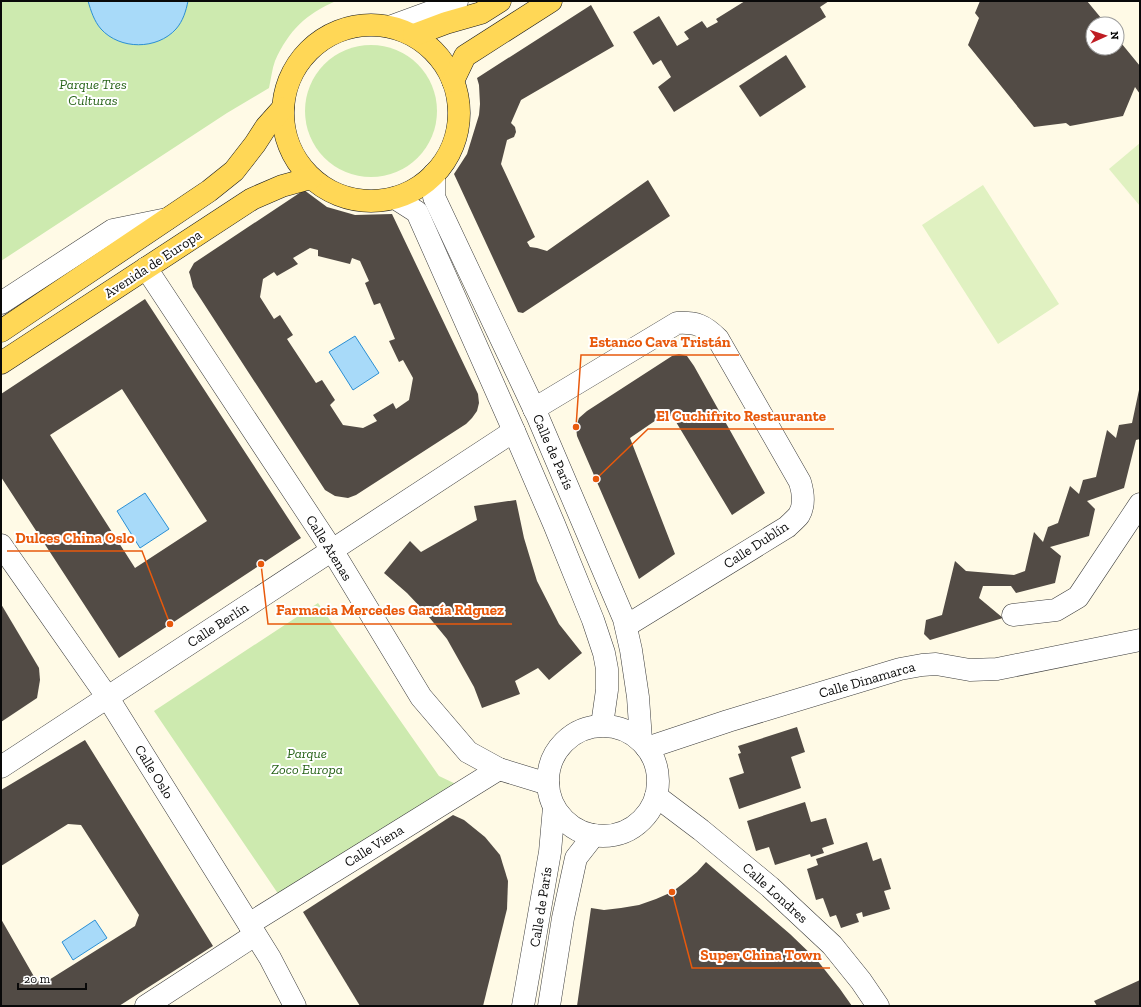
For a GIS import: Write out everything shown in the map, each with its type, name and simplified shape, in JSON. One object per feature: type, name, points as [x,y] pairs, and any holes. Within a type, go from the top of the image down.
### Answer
[{"type":"main road","points":[[414,35],[446,23],[481,13],[500,1]]},
{"type":"main road","points":[[453,81],[465,56],[551,1]]},
{"type":"main road","points":[[366,24],[392,26],[414,35],[431,47],[444,63],[453,81],[459,106],[457,130],[449,154],[434,174],[416,188],[395,198],[373,201],[351,199],[330,191],[311,178],[295,157],[285,134],[283,108],[288,83],[300,60],[318,42],[341,29],[366,24]]},
{"type":"main road","name":"Avenida de Europa","points":[[1,331],[209,191],[234,171],[255,144],[266,126],[283,108]]},
{"type":"main road","name":"Avenida de Europa","points":[[1,363],[252,199],[282,186],[311,178]]},
{"type":"street","points":[[392,26],[456,1]]},
{"type":"street","name":"Calle de París","points":[[434,174],[434,198],[534,409],[624,619],[636,681],[644,744]]},
{"type":"street","name":"Calle de París","points":[[395,198],[417,212],[574,571],[604,653],[607,669],[602,725]]},
{"type":"street","name":"Avenida de Europa","points":[[1,303],[113,230],[167,219]]},
{"type":"street","name":"Calle Atenas","points":[[146,268],[332,550],[422,697],[468,752],[499,769],[548,784]]},
{"type":"street","name":"Calle Dublín","points":[[534,409],[677,323],[688,322],[698,324],[707,328],[718,339],[800,482],[803,493],[799,515],[787,527],[626,626]]},
{"type":"street","name":"Calle Berlín","points":[[1,767],[514,431]]},
{"type":"street","points":[[1013,615],[1056,610],[1078,597],[1140,504]]},
{"type":"street","name":"Calle Oslo","points":[[1,545],[108,698],[270,958],[295,1006]]},
{"type":"street","name":"Calle Dinamarca","points":[[644,744],[728,721],[900,669],[936,664],[970,670],[997,669],[1140,640]]},
{"type":"street","points":[[602,725],[616,727],[630,732],[644,744],[654,758],[658,784],[656,796],[649,811],[639,823],[626,831],[610,836],[594,835],[578,830],[564,821],[554,807],[548,784],[549,769],[554,754],[563,743],[574,733],[588,727],[602,725]]},
{"type":"street","name":"Calle Viena","points":[[146,1006],[252,929],[499,769]]},
{"type":"street","name":"Calle Londres","points":[[656,796],[702,830],[753,873],[832,945],[858,976],[878,1006]]},
{"type":"street","name":"Calle de París","points":[[523,1006],[550,852],[554,807]]},
{"type":"street","name":"Calle de París","points":[[549,1006],[563,918],[576,858],[594,835]]},
{"type":"green space","name":"Parque Tres Culturas","points":[[1,1],[336,1],[325,6],[307,18],[286,40],[275,61],[269,88],[227,113],[1,261]]},
{"type":"green space","points":[[378,45],[390,47],[402,52],[418,64],[430,80],[435,92],[437,111],[435,130],[430,142],[418,158],[402,170],[390,175],[364,177],[352,175],[340,170],[324,158],[312,142],[307,130],[305,104],[307,92],[312,80],[324,64],[340,52],[352,47]]},
{"type":"green space","points":[[1140,143],[1140,206],[1109,169]]},
{"type":"green space","points":[[983,185],[1059,304],[998,344],[922,225]]},
{"type":"green space","name":"Parque Zoco Europa","points":[[318,603],[439,776],[460,786],[281,898],[154,711]]},
{"type":"water","points":[[88,1],[188,1],[181,23],[176,29],[159,41],[138,45],[118,41],[101,29],[96,23]]},
{"type":"water","points":[[355,336],[379,373],[353,390],[329,352]]},
{"type":"water","points":[[145,493],[169,529],[140,548],[117,511]]},
{"type":"water","points":[[95,920],[107,938],[73,960],[62,942]]},
{"type":"building","points":[[745,1],[829,1],[820,7],[826,17],[674,112],[658,87],[671,77],[661,60],[653,65],[633,32],[659,16],[677,46],[689,39],[684,32],[702,21],[707,28],[718,22],[716,19]]},
{"type":"building","points":[[980,1],[1087,1],[1099,16],[1085,16],[1085,56],[1125,56],[1125,48],[1140,66],[1140,94],[1135,87],[1123,116],[1070,126],[1066,123],[1034,127],[968,45],[979,18],[975,13]]},
{"type":"building","points":[[591,5],[614,46],[521,100],[511,123],[515,127],[516,132],[514,137],[507,140],[501,164],[535,237],[527,242],[530,247],[547,251],[648,180],[670,216],[523,313],[518,312],[454,174],[467,154],[479,115],[479,85],[477,78]]},
{"type":"building","points":[[786,55],[806,87],[760,117],[739,86]]},
{"type":"building","points":[[304,190],[327,207],[355,215],[392,214],[478,394],[479,403],[477,411],[466,424],[356,495],[348,498],[335,496],[325,490],[193,287],[189,272],[194,263]],"holes":[[[310,248],[318,250],[318,256],[350,264],[352,258],[360,261],[369,281],[365,283],[374,305],[380,303],[395,339],[389,341],[399,362],[403,360],[413,378],[409,400],[396,409],[393,403],[373,415],[377,421],[363,428],[343,425],[330,405],[335,400],[322,380],[316,383],[287,339],[293,335],[280,315],[274,319],[260,297],[263,279],[274,272],[277,276],[298,264],[293,258]]]},
{"type":"building","points":[[145,299],[301,538],[119,658],[1,477],[1,394]],"holes":[[[122,389],[207,521],[135,568],[50,435]]]},
{"type":"building","points":[[679,354],[687,356],[694,366],[765,493],[732,515],[673,417],[665,414],[630,438],[675,554],[639,579],[577,436],[576,427],[579,418],[587,411],[672,356]]},
{"type":"building","points":[[1139,390],[1140,439],[1136,440],[1124,488],[1087,501],[1095,509],[1089,536],[1050,547],[1061,556],[1055,583],[1016,593],[1011,586],[983,586],[979,598],[1003,618],[930,640],[924,634],[926,620],[942,615],[955,561],[966,571],[1014,575],[1025,571],[1034,532],[1043,542],[1048,527],[1058,523],[1070,486],[1079,494],[1083,480],[1096,477],[1107,430],[1116,438],[1119,425],[1132,423]]},
{"type":"building","points":[[516,500],[524,538],[537,581],[559,624],[582,653],[549,680],[538,668],[515,681],[520,694],[482,708],[474,687],[447,639],[407,593],[384,573],[410,541],[421,552],[477,520],[474,506]]},
{"type":"building","points":[[1,604],[39,668],[40,680],[37,698],[1,722]]},
{"type":"building","points":[[797,727],[805,752],[791,757],[801,788],[739,809],[729,778],[744,773],[738,754],[741,753],[738,746]]},
{"type":"building","points":[[85,740],[213,946],[119,1006],[2,1006],[1,919],[36,980],[44,983],[135,926],[139,915],[81,825],[68,824],[1,866],[1,790]]},
{"type":"building","points":[[805,802],[811,822],[826,818],[834,844],[822,848],[824,853],[811,857],[810,854],[775,865],[769,847],[756,851],[747,821]]},
{"type":"building","points":[[453,815],[464,820],[485,837],[500,855],[508,881],[507,909],[483,1006],[360,1006],[303,912]]},
{"type":"building","points":[[867,842],[873,861],[881,858],[891,889],[884,891],[890,909],[863,917],[862,912],[856,914],[859,922],[841,928],[836,915],[830,917],[823,898],[816,900],[807,869],[818,865],[816,859]]},
{"type":"building","points":[[706,862],[790,934],[817,960],[852,1006],[577,1006],[591,908],[604,910],[621,908],[639,905],[656,899],[672,892],[697,872]]},
{"type":"building","points":[[1140,980],[1140,1006],[1097,1006],[1094,1001]]},
{"type":"place","name":"Estanco Cava Tristán","points":[[576,427]]},
{"type":"place","name":"El Cuchifrito Restaurante","points":[[596,479]]},
{"type":"place","name":"Farmacia Mercedes García Rdguez","points":[[261,564]]},
{"type":"place","name":"Dulces China Oslo","points":[[170,624]]},
{"type":"place","name":"Super China Town","points":[[672,892]]}]
